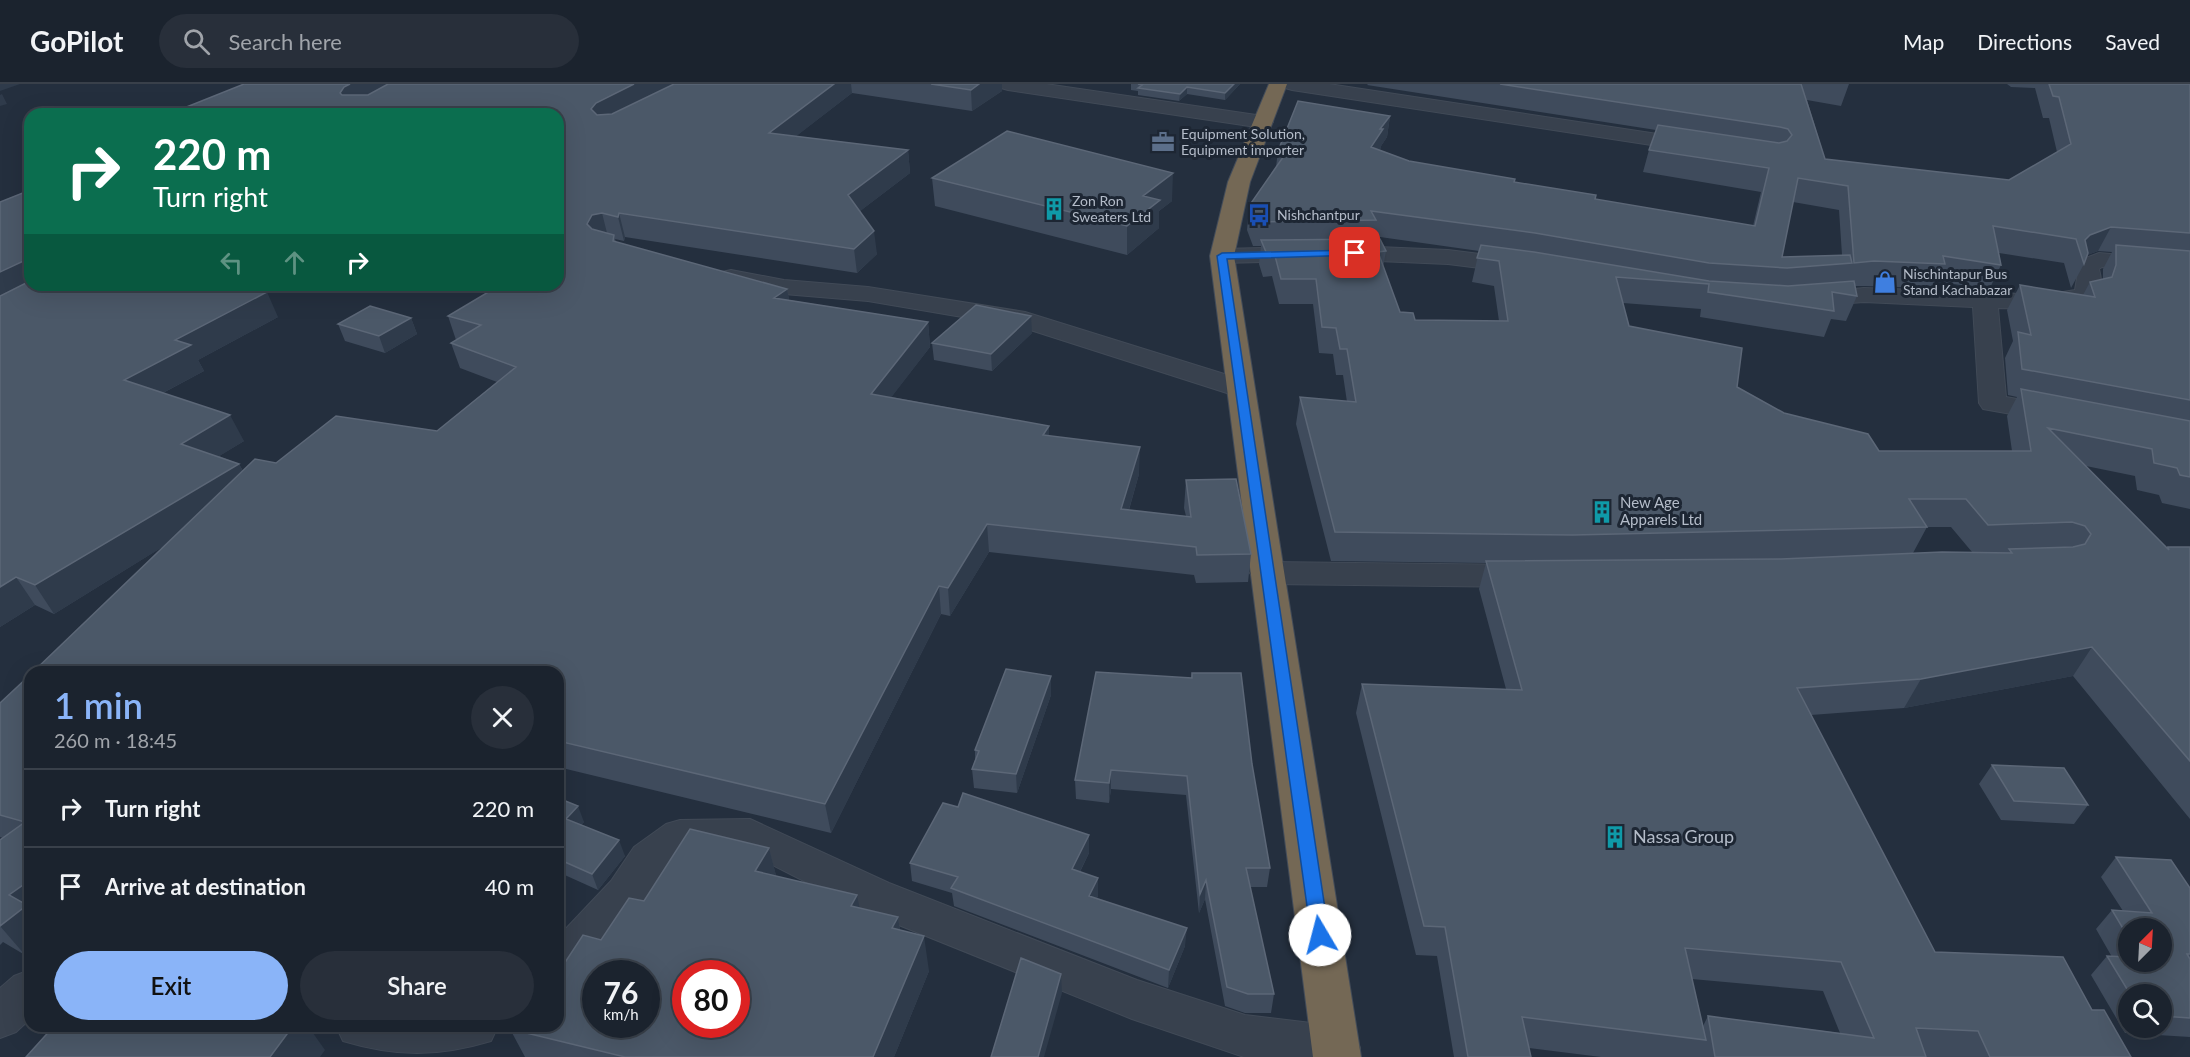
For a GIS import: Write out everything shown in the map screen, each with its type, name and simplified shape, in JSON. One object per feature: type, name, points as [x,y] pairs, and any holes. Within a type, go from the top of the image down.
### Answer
[{"type":"highway","points":[[1278,84],[1239,182],[1222,256],[1337,1053]]},
{"type":"street","points":[[1008,84],[1263,122]]},
{"type":"street","points":[[1292,84],[1713,148]]},
{"type":"street","points":[[1222,256],[1355,253],[1448,257],[1540,269]]},
{"type":"street","points":[[1789,301],[1864,295],[2046,302],[2087,296],[2089,278],[2086,266],[2099,260],[2190,268]]},
{"type":"street","points":[[704,270],[784,287],[868,294],[1025,320],[1240,388]]},
{"type":"street","points":[[1985,301],[1993,402],[2079,419]]},
{"type":"street","points":[[1267,573],[1553,576]]},
{"type":"street","points":[[564,961],[626,894],[649,859],[680,836],[750,835],[874,896],[1132,999],[1245,1036],[1337,1053]]},
{"type":"street","points":[[0,1017],[24,995]]},
{"type":"street","points":[[386,1032],[417,1039],[448,1032]]},
{"type":"building","points":[[244,84],[350,84],[344,87],[340,93],[342,95],[368,95],[388,84],[634,84],[596,103],[591,109],[597,115],[612,114],[674,84],[834,84],[769,133],[908,150],[848,195],[874,231],[854,249],[619,213],[618,217],[602,213],[592,215],[587,224],[592,229],[614,235],[613,241],[787,289],[774,298],[928,322],[871,394],[1049,426],[1043,435],[1140,447],[1121,509],[1191,517],[1186,480],[1236,479],[1251,554],[1197,555],[1196,547],[987,524],[948,588],[939,586],[825,804],[564,742],[564,666],[39,666],[255,459],[276,463],[336,416],[437,431],[516,367],[451,343],[481,325],[448,316],[490,291],[564,291],[564,108],[184,108]]},
{"type":"building","points":[[931,84],[979,84],[971,90]]},
{"type":"building","points":[[1138,84],[1234,84],[1225,93],[1187,87],[1180,94],[1138,88],[1142,85]]},
{"type":"building","points":[[1500,84],[1801,84],[1825,159],[2009,180],[2071,144],[2059,97],[2053,96],[2049,84],[2190,84],[2190,233],[2111,227],[2090,235],[2085,240],[2088,253],[2084,264],[2076,239],[1993,226],[2001,265],[1943,256],[1945,264],[1874,261],[1854,263],[1848,186],[1798,178],[1782,257],[1850,255],[1852,263],[1787,268],[1709,263],[1535,233],[1371,211],[1376,220],[1255,222],[1249,206],[1286,153],[1278,151],[1298,101],[1390,116],[1371,147],[1409,161],[1515,179],[1514,182],[1596,195],[1595,199],[1755,226],[1769,168],[1649,150],[1658,125],[1779,143],[1787,141],[1792,135],[1788,129],[1780,127]]},
{"type":"building","points":[[1007,131],[1173,173],[1143,196],[1160,200],[1127,226],[932,178]]},
{"type":"building","points":[[24,192],[24,261],[0,272],[0,202]]},
{"type":"building","points":[[1380,239],[1386,251],[1378,252],[1400,312],[1413,313],[1415,320],[1508,321],[1499,261],[1477,258],[1481,245],[1709,281],[1788,286],[1854,281],[1857,296],[1832,292],[1834,311],[1708,292],[1709,284],[1616,277],[1629,326],[1742,348],[1737,387],[1784,413],[1868,434],[1879,451],[2031,451],[2021,389],[2190,421],[2190,477],[2180,475],[2177,468],[2154,463],[2152,449],[2048,428],[2169,550],[2168,547],[2190,547],[2190,761],[2092,647],[1921,679],[1797,688],[1935,952],[2063,957],[2092,1010],[2104,1010],[2118,1038],[2131,1057],[1990,1057],[1978,1031],[1916,1028],[1926,1057],[1715,1057],[1708,1016],[1874,1038],[1841,962],[1685,948],[1706,1040],[1522,1017],[1531,1057],[1468,1057],[1445,927],[1424,926],[1362,684],[1522,690],[1486,561],[1781,559],[1942,552],[2012,553],[2009,549],[2073,547],[2085,544],[2091,534],[2085,526],[2072,522],[1988,525],[1966,499],[1909,499],[1927,527],[1573,535],[1335,532],[1300,397],[1356,402],[1347,349],[1340,349],[1336,328],[1322,327],[1316,279],[1281,279],[1274,252],[1266,252],[1261,240]]},
{"type":"building","points":[[2116,245],[2190,251],[2190,400],[2022,369],[2018,332],[2031,335],[2020,285],[2095,297],[2090,282],[2112,277],[2116,265]]},
{"type":"building","points":[[24,284],[24,291],[267,292],[175,340],[191,345],[124,380],[230,415],[181,444],[239,464],[35,585],[16,577],[0,587],[0,296]]},
{"type":"building","points":[[976,305],[1031,316],[991,354],[932,343]]},
{"type":"building","points":[[370,306],[411,318],[379,336],[338,324]]},
{"type":"building","points":[[1006,669],[1051,676],[1016,774],[972,769],[979,751],[975,750]]},
{"type":"building","points":[[1096,672],[1192,678],[1192,673],[1241,673],[1252,764],[1270,868],[1246,868],[1274,994],[1248,994],[1227,987],[1206,880],[1200,894],[1187,776],[1111,770],[1109,783],[1075,780]]},
{"type":"building","points":[[24,681],[24,822],[0,815],[0,703]]},
{"type":"building","points":[[1992,765],[2064,768],[2088,805],[2014,801]]},
{"type":"building","points":[[963,793],[1089,835],[1072,869],[1098,878],[1089,896],[1187,928],[1169,970],[951,888],[958,877],[910,863],[943,803],[958,807]]},
{"type":"building","points":[[564,800],[578,806],[566,819],[619,840],[592,874],[564,862]]},
{"type":"building","points":[[24,823],[24,884],[9,895],[24,903],[24,907],[0,926],[0,840]]},
{"type":"building","points":[[690,829],[769,848],[755,871],[857,895],[851,906],[898,917],[892,928],[924,936],[873,1057],[625,1057],[522,1032],[564,1032],[564,964],[583,935],[601,940],[629,898],[644,901]]},
{"type":"building","points":[[2116,857],[2171,860],[2190,888],[2190,954],[2187,954],[2190,959],[2190,1018],[2172,1017],[2172,984],[2124,984],[2107,956],[2118,957],[2118,972],[2172,972],[2172,918],[2118,918],[2118,920],[2112,910],[2152,913]]},
{"type":"building","points":[[1021,958],[1061,974],[1038,1057],[991,1057]]},
{"type":"building","points":[[49,1032],[289,1032],[270,1057],[26,1057]]},
{"type":"place","name":"Equipment Solution, Equipment importer","points":[[1163,142]]},
{"type":"place","name":"Zon Ron Sweaters Ltd","points":[[1054,209]]},
{"type":"place","name":"Nishchantpur","points":[[1259,215]]},
{"type":"place","name":"Nischintapur Bus Stand Kachabazar","points":[[1885,282]]},
{"type":"place","name":"New Age Apparels Ltd","points":[[1602,512]]},
{"type":"place","name":"Nassa Group","points":[[1615,837]]},
{"type":"route","points":[[1320,935],[1222,256],[1355,253]]}]
